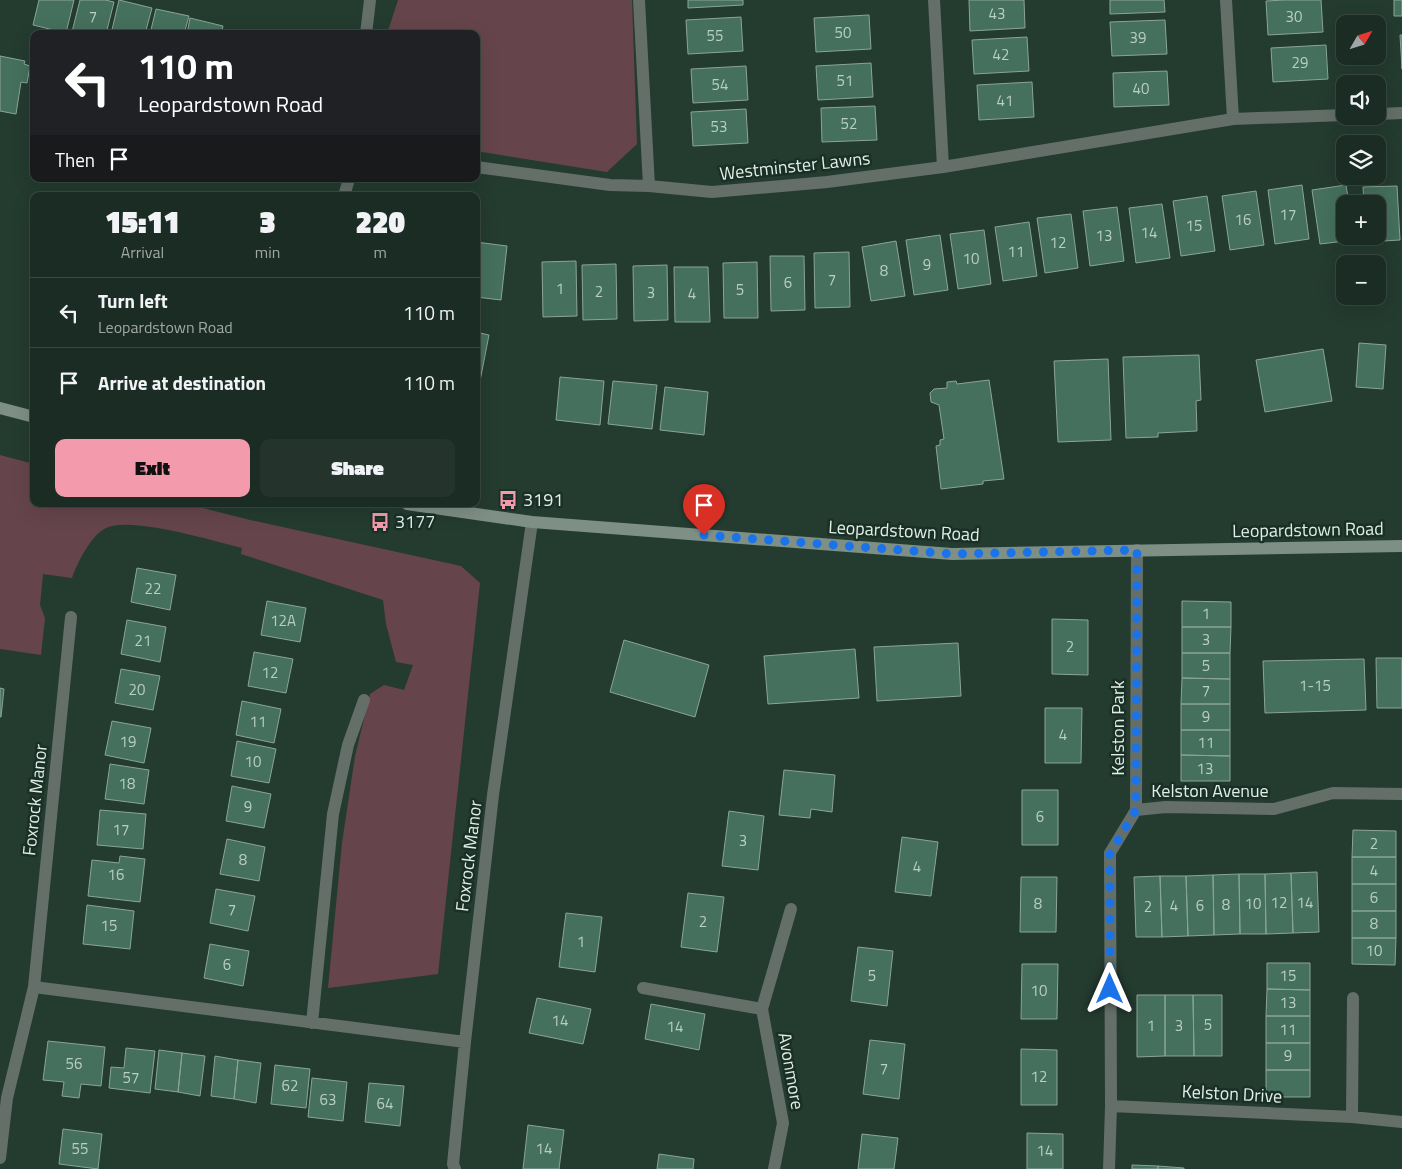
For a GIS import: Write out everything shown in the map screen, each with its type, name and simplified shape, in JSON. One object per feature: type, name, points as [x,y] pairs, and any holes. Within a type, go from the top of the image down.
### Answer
[{"type":"main road","points":[[0,408],[30,416]]},
{"type":"main road","name":"Leopardstown Road","points":[[428,507],[532,522],[952,554],[1402,546]]},
{"type":"street","points":[[366,30],[370,0]]},
{"type":"street","points":[[639,0],[649,186]]},
{"type":"street","points":[[934,0],[944,167]]},
{"type":"street","points":[[1226,0],[1233,119]]},
{"type":"street","points":[[1386,114],[1402,113]]},
{"type":"street","name":"Westminster Lawns","points":[[480,167],[610,185],[649,186],[712,192],[827,182],[944,167],[1233,119],[1336,115]]},
{"type":"street","name":"Foxrock Manor","points":[[465,1042],[494,795],[532,522]]},
{"type":"street","name":"Kelston Park","points":[[1136,810],[1137,550]]},
{"type":"street","name":"Foxrock Manor","points":[[0,1158],[4,1098],[34,987],[71,617]]},
{"type":"street","points":[[312,1023],[333,814],[348,745],[364,700]]},
{"type":"street","name":"Kelston Avenue","points":[[1136,810],[1166,807],[1274,809],[1333,793],[1402,794]]},
{"type":"street","points":[[1109,1169],[1111,1106],[1110,854],[1136,810]]},
{"type":"street","name":"Avonmore","points":[[774,1169],[783,1123],[762,1009],[791,909]]},
{"type":"street","points":[[34,987],[465,1042],[453,1164],[455,1169]]},
{"type":"street","points":[[643,988],[762,1009]]},
{"type":"street","points":[[1352,1116],[1353,998]]},
{"type":"street","name":"Kelston Drive","points":[[1111,1106],[1352,1116],[1402,1122]]},
{"type":"shaded area","points":[[398,0],[632,0],[637,144],[607,172],[480,152],[480,30],[388,30]]},
{"type":"shaded area","points":[[0,455],[30,463],[30,507],[199,507],[461,566],[480,583],[438,974],[328,988],[342,843],[355,756],[370,694],[384,685],[404,690],[413,665],[396,662],[386,624],[383,600],[241,554],[242,548],[193,535],[152,527],[118,525],[106,528],[95,536],[81,557],[72,578],[43,574],[40,605],[45,618],[41,655],[0,649]]},
{"type":"building","points":[[39,0],[74,0],[67,30],[54,30],[33,25]]},
{"type":"building","points":[[80,0],[114,2],[107,30],[72,30]]},
{"type":"building","points":[[119,0],[152,8],[146,30],[112,30]]},
{"type":"building","points":[[688,0],[743,0],[743,5],[688,8]]},
{"type":"building","points":[[969,0],[1024,0],[1025,28],[970,31]]},
{"type":"building","points":[[1110,0],[1164,0],[1165,12],[1110,14]]},
{"type":"building","points":[[1321,0],[1323,32],[1268,35],[1266,1]]},
{"type":"building","points":[[1394,0],[1402,0],[1402,16],[1394,16]]},
{"type":"building","points":[[156,9],[189,16],[185,30],[151,30]]},
{"type":"building","points":[[869,15],[871,49],[816,52],[814,18]]},
{"type":"building","points":[[741,17],[743,51],[688,54],[686,20]]},
{"type":"building","points":[[190,18],[223,26],[222,30],[188,30]]},
{"type":"building","points":[[1165,20],[1167,54],[1112,56],[1110,22]]},
{"type":"building","points":[[1400,35],[1402,35],[1402,69]]},
{"type":"building","points":[[1027,37],[1029,71],[974,74],[972,40]]},
{"type":"building","points":[[1326,45],[1328,79],[1273,82],[1271,48]]},
{"type":"building","points":[[0,56],[25,61],[24,64],[30,66],[27,83],[21,82],[16,114],[0,111]]},
{"type":"building","points":[[871,63],[873,97],[818,100],[816,66]]},
{"type":"building","points":[[746,66],[748,100],[693,103],[691,69]]},
{"type":"building","points":[[1167,71],[1169,105],[1114,107],[1113,73]]},
{"type":"building","points":[[1032,82],[1034,117],[979,120],[977,85]]},
{"type":"building","points":[[875,106],[877,140],[822,142],[821,108]]},
{"type":"building","points":[[746,109],[748,143],[693,146],[691,112]]},
{"type":"building","points":[[1302,185],[1309,239],[1275,244],[1268,190]]},
{"type":"building","points":[[1346,185],[1348,195],[1336,195],[1336,242],[1320,244],[1312,190]]},
{"type":"building","points":[[1397,186],[1400,240],[1386,241],[1386,195],[1363,195],[1363,187]]},
{"type":"building","points":[[1256,191],[1264,245],[1230,250],[1222,196]]},
{"type":"building","points":[[1207,196],[1215,251],[1181,256],[1173,201]]},
{"type":"building","points":[[1162,204],[1170,258],[1136,263],[1129,208]]},
{"type":"building","points":[[1117,207],[1124,261],[1090,266],[1083,211]]},
{"type":"building","points":[[1071,214],[1078,268],[1045,273],[1037,218]]},
{"type":"building","points":[[1029,222],[1037,276],[1003,281],[995,227]]},
{"type":"building","points":[[984,230],[991,284],[958,289],[950,234]]},
{"type":"building","points":[[940,235],[948,290],[914,295],[906,240]]},
{"type":"building","points":[[896,241],[905,296],[871,301],[862,247]]},
{"type":"building","points":[[480,243],[507,246],[501,300],[480,297]]},
{"type":"building","points":[[849,252],[850,307],[815,308],[814,253]]},
{"type":"building","points":[[770,256],[804,256],[805,310],[771,311]]},
{"type":"building","points":[[576,261],[577,316],[543,317],[542,262]]},
{"type":"building","points":[[757,262],[758,318],[724,318],[723,263]]},
{"type":"building","points":[[616,264],[617,319],[583,320],[582,265]]},
{"type":"building","points":[[667,265],[668,320],[634,321],[633,266]]},
{"type":"building","points":[[674,267],[708,267],[710,322],[675,322]]},
{"type":"building","points":[[480,333],[489,335],[480,381]]},
{"type":"building","points":[[1359,343],[1386,345],[1383,389],[1356,387]]},
{"type":"building","points":[[1323,349],[1332,401],[1265,412],[1256,360]]},
{"type":"building","points":[[1199,355],[1201,400],[1196,401],[1197,431],[1158,433],[1158,437],[1126,438],[1123,357]]},
{"type":"building","points":[[1108,359],[1111,440],[1058,442],[1054,361]]},
{"type":"building","points":[[560,377],[604,381],[600,425],[556,420]]},
{"type":"building","points":[[989,380],[1004,479],[983,481],[983,484],[941,489],[936,446],[940,445],[940,440],[944,439],[939,405],[931,402],[930,393],[934,389],[947,388],[947,382],[956,381],[957,384]]},
{"type":"building","points":[[613,381],[657,385],[652,429],[608,424]]},
{"type":"building","points":[[665,387],[708,392],[704,435],[660,430]]},
{"type":"building","points":[[137,568],[176,575],[170,610],[131,602]]},
{"type":"building","points":[[267,601],[306,608],[300,642],[261,635]]},
{"type":"building","points":[[1182,601],[1231,602],[1231,627],[1182,627]]},
{"type":"building","points":[[1052,619],[1088,620],[1088,675],[1052,674]]},
{"type":"building","points":[[127,620],[166,627],[160,662],[121,654]]},
{"type":"building","points":[[1182,627],[1231,627],[1230,653],[1182,653]]},
{"type":"building","points":[[624,640],[709,665],[695,717],[610,692]]},
{"type":"building","points":[[958,643],[961,696],[877,701],[874,647]]},
{"type":"building","points":[[855,649],[859,698],[768,704],[764,656]]},
{"type":"building","points":[[254,652],[293,659],[286,693],[248,686]]},
{"type":"building","points":[[1182,653],[1230,653],[1230,679],[1182,678]]},
{"type":"building","points":[[1376,658],[1402,658],[1402,708],[1377,708]]},
{"type":"building","points":[[1364,659],[1366,710],[1265,713],[1263,661]]},
{"type":"building","points":[[121,669],[160,676],[153,710],[115,703]]},
{"type":"building","points":[[1182,678],[1230,679],[1230,704],[1181,704]]},
{"type":"building","points":[[0,688],[4,689],[1,717],[0,717]]},
{"type":"building","points":[[242,701],[281,709],[274,743],[236,735]]},
{"type":"building","points":[[1181,704],[1230,704],[1230,730],[1181,730]]},
{"type":"building","points":[[1045,708],[1082,708],[1081,763],[1045,763]]},
{"type":"building","points":[[112,721],[151,728],[144,763],[105,755]]},
{"type":"building","points":[[1181,730],[1230,730],[1230,756],[1181,755]]},
{"type":"building","points":[[237,741],[276,749],[269,783],[231,776]]},
{"type":"building","points":[[1181,755],[1230,756],[1230,781],[1181,781]]},
{"type":"building","points":[[110,764],[149,770],[144,804],[105,799]]},
{"type":"building","points":[[784,770],[835,775],[832,812],[811,809],[810,818],[779,815]]},
{"type":"building","points":[[232,786],[271,794],[264,828],[226,821]]},
{"type":"building","points":[[1022,790],[1058,790],[1058,845],[1022,845]]},
{"type":"building","points":[[100,810],[146,814],[143,849],[97,845]]},
{"type":"building","points":[[729,811],[764,816],[758,870],[722,866]]},
{"type":"building","points":[[1353,830],[1396,831],[1396,857],[1352,857]]},
{"type":"building","points":[[902,837],[938,842],[931,896],[895,892]]},
{"type":"building","points":[[227,839],[265,847],[259,881],[220,874]]},
{"type":"building","points":[[120,856],[145,859],[140,902],[88,896],[92,860],[119,863]]},
{"type":"building","points":[[1352,857],[1396,857],[1396,884],[1352,884]]},
{"type":"building","points":[[1317,872],[1319,932],[1293,933],[1291,873]]},
{"type":"building","points":[[1291,873],[1293,933],[1266,934],[1265,874]]},
{"type":"building","points":[[1239,874],[1265,874],[1266,934],[1240,934]]},
{"type":"building","points":[[1239,874],[1240,934],[1214,935],[1213,875]]},
{"type":"building","points":[[1213,875],[1214,935],[1188,936],[1186,876]]},
{"type":"building","points":[[1160,876],[1162,937],[1136,937],[1134,877]]},
{"type":"building","points":[[1160,876],[1186,876],[1188,936],[1162,937]]},
{"type":"building","points":[[1021,877],[1057,877],[1056,932],[1020,932]]},
{"type":"building","points":[[1352,884],[1396,884],[1396,911],[1352,911]]},
{"type":"building","points":[[216,889],[255,896],[248,931],[210,923]]},
{"type":"building","points":[[688,893],[724,897],[717,952],[681,947]]},
{"type":"building","points":[[87,905],[134,911],[130,949],[83,944]]},
{"type":"building","points":[[1352,911],[1396,911],[1396,938],[1352,938]]},
{"type":"building","points":[[566,913],[602,917],[595,972],[559,967]]},
{"type":"building","points":[[1352,938],[1396,938],[1395,965],[1352,964]]},
{"type":"building","points":[[210,944],[249,951],[243,986],[204,978]]},
{"type":"building","points":[[858,947],[893,951],[887,1006],[851,1001]]},
{"type":"building","points":[[1267,963],[1310,963],[1310,990],[1267,989]]},
{"type":"building","points":[[1022,964],[1058,964],[1057,1019],[1021,1019]]},
{"type":"building","points":[[1267,989],[1310,990],[1310,1016],[1266,1016]]},
{"type":"building","points":[[1137,995],[1165,995],[1165,1056],[1137,1057]]},
{"type":"building","points":[[1165,995],[1193,995],[1194,1056],[1165,1056]]},
{"type":"building","points":[[1193,995],[1222,995],[1222,1056],[1194,1056]]},
{"type":"building","points":[[537,998],[591,1009],[583,1044],[529,1033]]},
{"type":"building","points":[[651,1004],[705,1014],[699,1050],[645,1039]]},
{"type":"building","points":[[1266,1016],[1310,1016],[1310,1043],[1266,1043]]},
{"type":"building","points":[[870,1040],[905,1044],[899,1099],[863,1094]]},
{"type":"building","points":[[48,1041],[105,1047],[101,1086],[81,1084],[79,1098],[62,1096],[64,1082],[43,1080]]},
{"type":"building","points":[[1266,1043],[1310,1043],[1310,1070],[1266,1070]]},
{"type":"building","points":[[126,1048],[155,1051],[150,1093],[109,1088],[111,1067],[124,1068]]},
{"type":"building","points":[[1021,1049],[1057,1050],[1057,1105],[1021,1105]]},
{"type":"building","points":[[159,1050],[182,1053],[178,1092],[155,1089]]},
{"type":"building","points":[[182,1053],[205,1056],[200,1096],[178,1092]]},
{"type":"building","points":[[215,1056],[238,1060],[234,1099],[211,1096]]},
{"type":"building","points":[[238,1060],[261,1063],[256,1103],[234,1099]]},
{"type":"building","points":[[275,1065],[310,1069],[306,1108],[271,1104]]},
{"type":"building","points":[[1266,1070],[1310,1070],[1310,1097],[1266,1097]]},
{"type":"building","points":[[312,1078],[347,1082],[343,1121],[308,1117]]},
{"type":"building","points":[[369,1083],[404,1086],[400,1126],[365,1122]]},
{"type":"building","points":[[528,1125],[564,1130],[559,1169],[523,1169]]},
{"type":"building","points":[[63,1129],[102,1134],[98,1169],[59,1164]]},
{"type":"building","points":[[1027,1133],[1063,1134],[1063,1169],[1027,1169]]},
{"type":"building","points":[[862,1134],[898,1138],[894,1169],[858,1169]]},
{"type":"building","points":[[659,1154],[694,1159],[693,1169],[657,1169]]},
{"type":"building","points":[[1132,1165],[1158,1166],[1158,1169],[1132,1169]]},
{"type":"building","points":[[1158,1166],[1184,1168],[1184,1169],[1158,1169]]},
{"type":"place","name":"3191","points":[[508,500]]},
{"type":"place","name":"3177","points":[[380,522]]},
{"type":"route","points":[[704,535],[952,554],[1137,550],[1136,810],[1110,854],[1110,989]]}]
